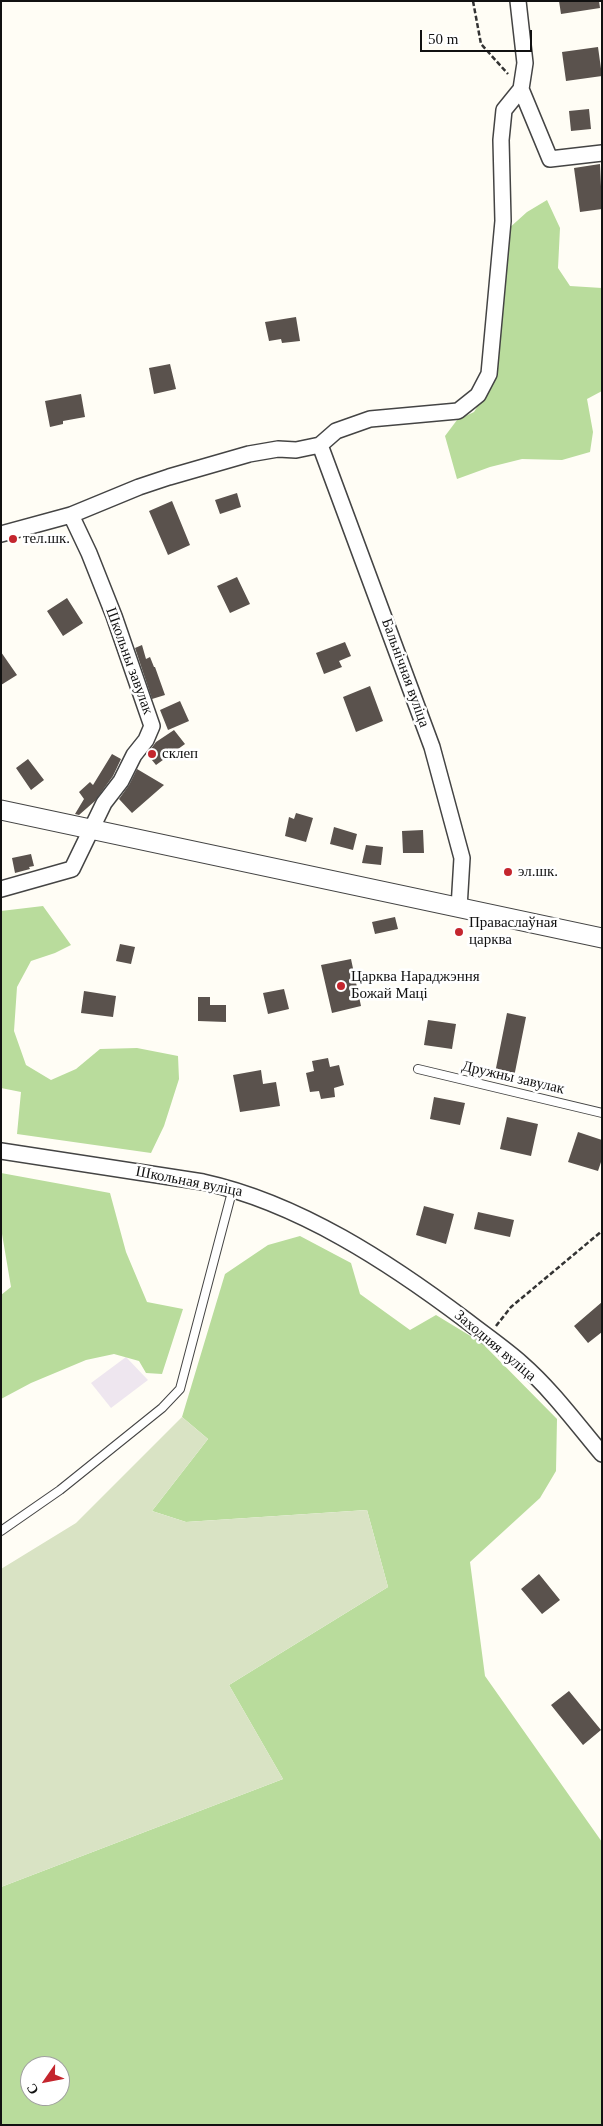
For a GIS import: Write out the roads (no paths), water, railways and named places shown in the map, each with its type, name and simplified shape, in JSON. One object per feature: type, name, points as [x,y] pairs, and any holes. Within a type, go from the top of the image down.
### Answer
[{"type":"street","points":[[1,534],[70,515],[139,487],[248,454],[278,449],[296,450],[320,445],[336,431],[370,419],[458,411],[478,395],[489,374],[503,221],[501,140],[504,110],[521,89],[525,63],[518,1]]},
{"type":"street","points":[[521,89],[550,159],[602,153]]},
{"type":"street","name":"Бальнічная вуліца","points":[[320,445],[432,747],[462,858],[459,908]]},
{"type":"street","name":"Школьны завулак","points":[[1,889],[72,869],[104,803],[122,781],[152,726],[114,616],[89,553],[70,515]]},
{"type":"street","points":[[1,810],[602,938]]},
{"type":"street","name":"Школьная вуліца","points":[[1,1151],[194,1180],[233,1188],[268,1201],[369,1252]]},
{"type":"street","name":"Заходняя вуліца","points":[[369,1252],[522,1364],[565,1410],[602,1454]]},
{"type":"lane","name":"Дружны завулак","points":[[418,1070],[602,1113]]},
{"type":"lane","points":[[1,1531],[75,1478],[162,1408],[180,1389],[233,1188]]},
{"type":"place","name":"тел.шк.","points":[[13,539]]},
{"type":"place","name":"склеп","points":[[152,754]]},
{"type":"place","name":"эл.шк.","points":[[508,872]]},
{"type":"place","name":"Праваслаўная царква","points":[[459,932]]},
{"type":"place","name":"Царква Нараджэння Божай Маці","points":[[341,986]]}]
